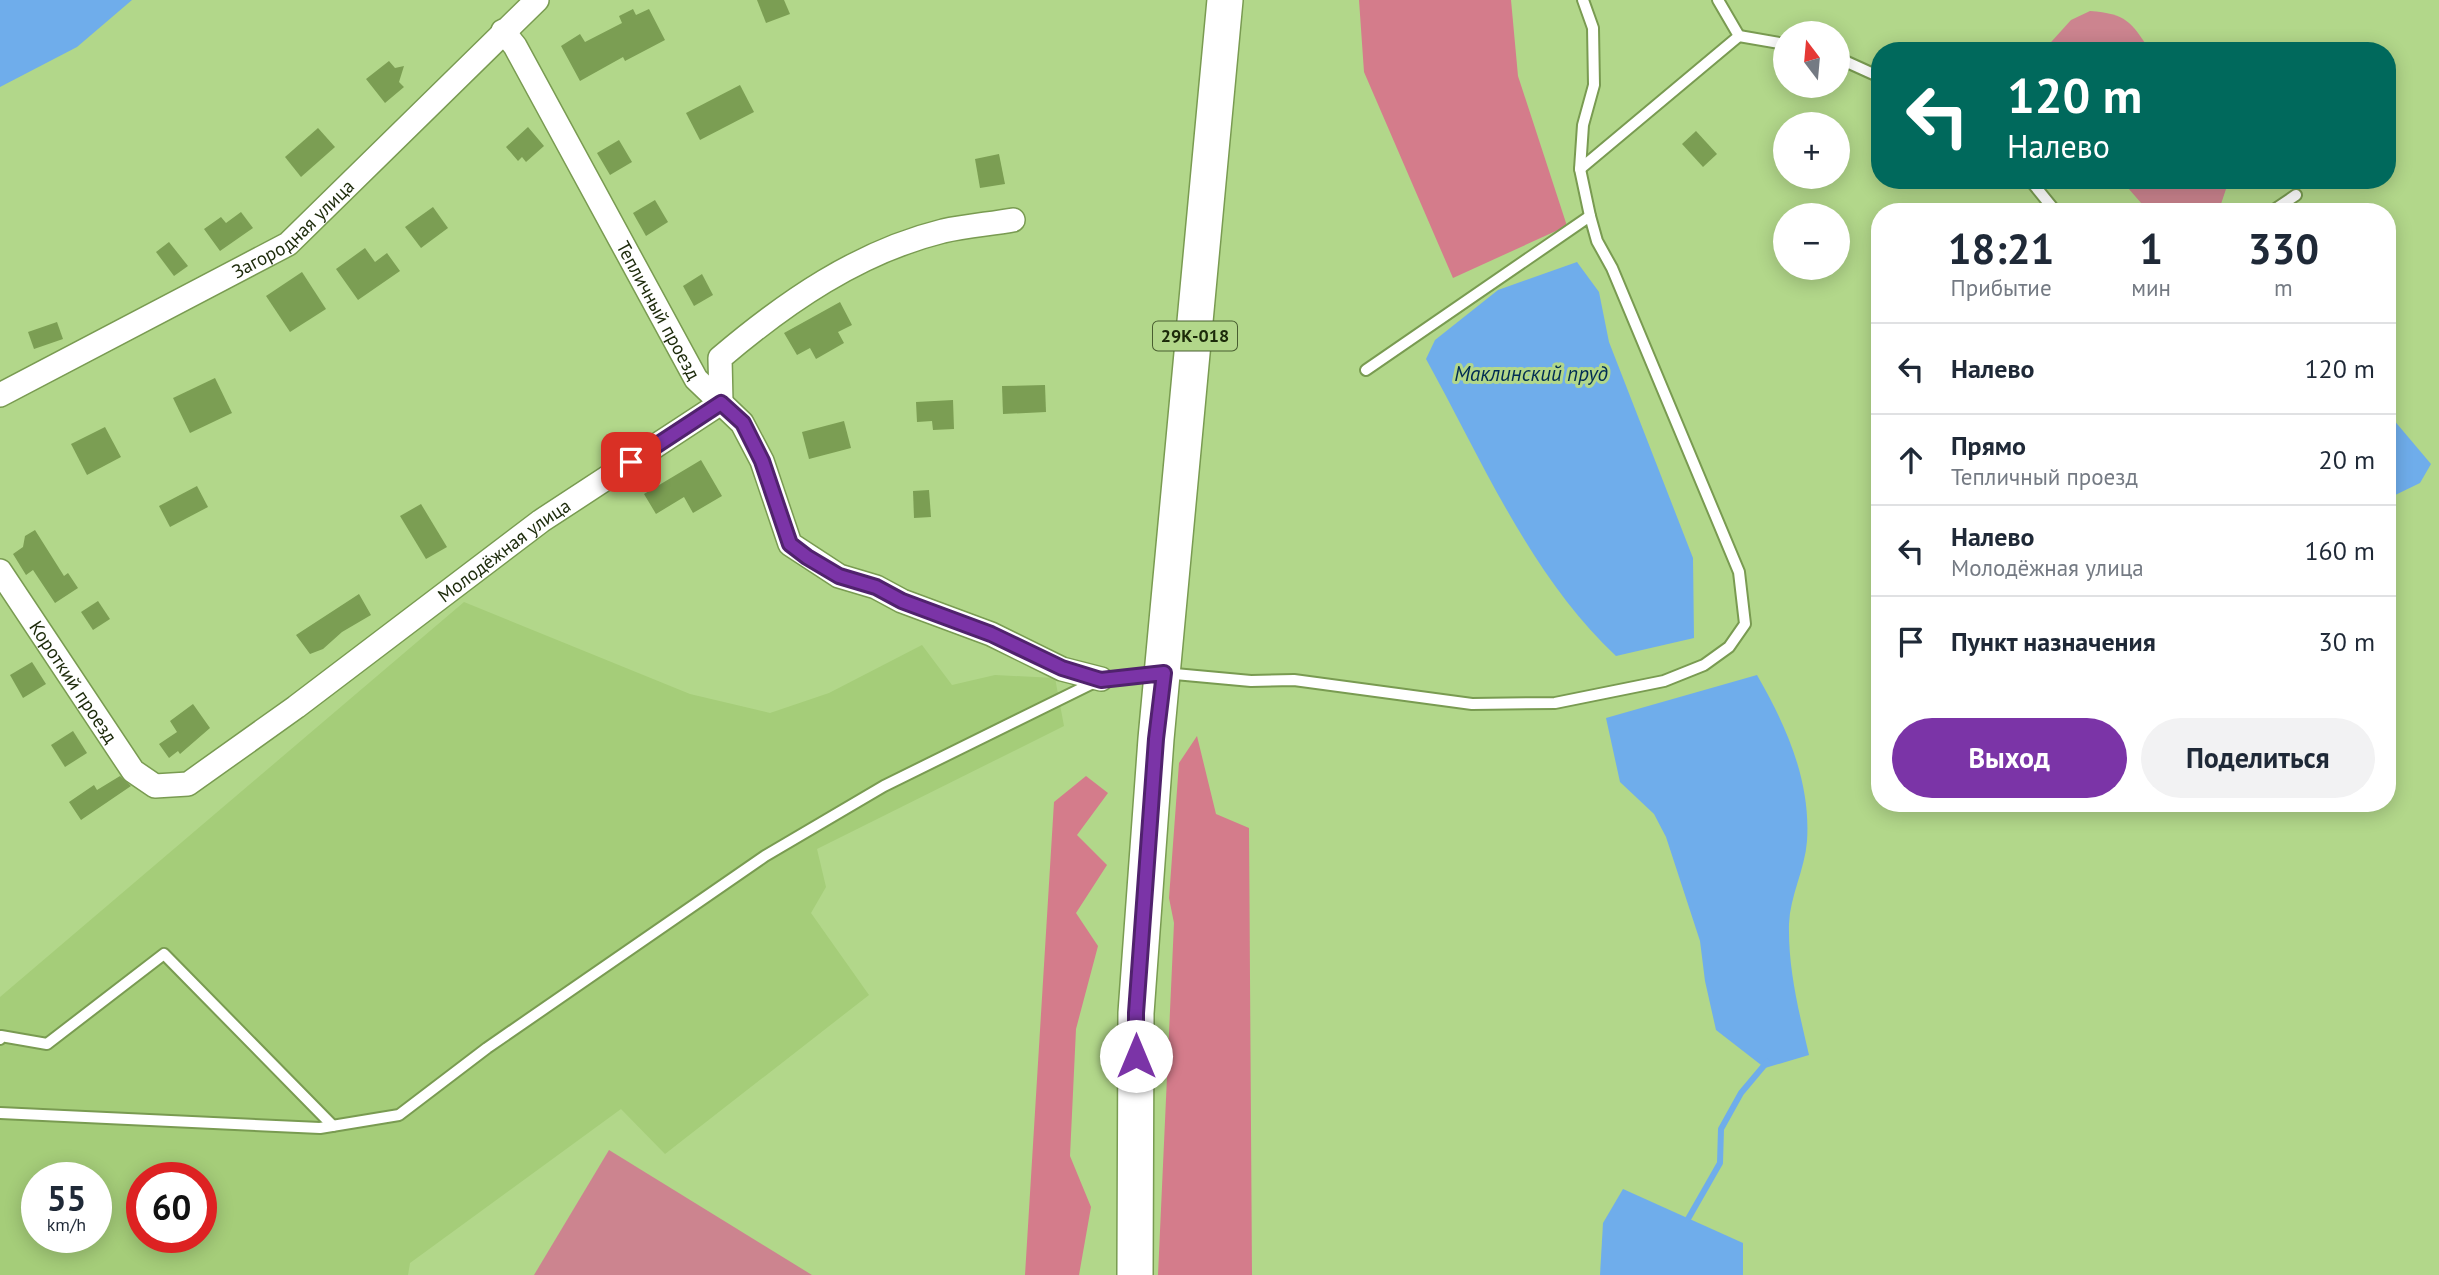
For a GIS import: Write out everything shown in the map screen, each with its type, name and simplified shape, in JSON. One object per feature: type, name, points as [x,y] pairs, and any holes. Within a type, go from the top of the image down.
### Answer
[{"type":"main road","name":"29К-018","points":[[1135,1275],[1136,1013],[1156,739],[1225,0]]},
{"type":"street","name":"Загородная улица","points":[[0,395],[288,244],[537,0]]},
{"type":"street","name":"Тепличный проезд","points":[[503,31],[515,46],[696,379],[743,423],[762,461],[790,544],[839,576],[876,587],[902,601],[991,634],[1062,668],[1101,680]]},
{"type":"street","points":[[721,403],[720,358],[772,314],[849,265],[942,232],[1013,220]]},
{"type":"street","name":"Молодёжная улица","points":[[155,786],[188,784],[296,707],[541,521],[721,403]]},
{"type":"street","name":"Короткий проезд","points":[[0,571],[133,771],[155,786]]},
{"type":"lane","points":[[0,1113],[320,1128],[399,1115],[487,1048],[765,856],[884,786],[1101,680],[1164,673],[1251,681],[1294,680],[1472,704],[1555,703],[1664,681],[1704,665],[1729,647],[1745,624],[1739,572],[1617,281],[1597,241],[1590,216],[1580,169],[1583,125],[1594,85],[1592,28],[1583,0]]},
{"type":"lane","points":[[1718,0],[1739,36]]},
{"type":"lane","points":[[1580,169],[1739,36],[1773,42]]},
{"type":"lane","points":[[1850,63],[1871,73]]},
{"type":"lane","points":[[2037,189],[2049,203]]},
{"type":"lane","points":[[2284,203],[2296,195]]},
{"type":"lane","points":[[1366,370],[1590,216]]},
{"type":"lane","points":[[0,1039],[1,1036],[47,1044],[164,954],[333,1126]]},
{"type":"shaded area","points":[[1359,0],[1511,0],[1518,76],[1567,226],[1453,278],[1364,72]]},
{"type":"shaded area","points":[[2090,11],[2112,14],[2132,26],[2144,42],[2051,42],[2071,20]]},
{"type":"shaded area","points":[[2129,189],[2226,189],[2221,203],[2141,203]]},
{"type":"shaded area","points":[[464,602],[690,694],[770,713],[829,693],[922,645],[952,685],[995,675],[1055,678],[1064,726],[817,849],[826,887],[811,913],[869,995],[665,1154],[621,1109],[410,1263],[408,1275],[0,1275],[0,997]]},
{"type":"shaded area","points":[[1197,736],[1216,814],[1249,828],[1252,1275],[1158,1275],[1174,923],[1169,898],[1179,763]]},
{"type":"shaded area","points":[[1086,776],[1108,793],[1077,835],[1107,865],[1076,913],[1098,946],[1076,1029],[1070,1156],[1091,1207],[1079,1275],[1025,1275],[1054,802]]},
{"type":"shaded area","points":[[609,1150],[812,1275],[534,1275]]},
{"type":"water","points":[[0,0],[132,0],[77,47],[0,87]]},
{"type":"water","name":"Маклинский пруд","points":[[1577,262],[1599,292],[1609,342],[1693,558],[1694,638],[1616,656],[1586,625],[1533,554],[1488,477],[1426,359],[1435,340],[1498,290]]},
{"type":"water","points":[[2396,423],[2431,464],[2420,483],[2396,495]]},
{"type":"water","points":[[1757,675],[1778,714],[1794,754],[1801,775],[1807,819],[1806,851],[1792,903],[1789,941],[1792,974],[1809,1055],[1765,1068],[1716,1030],[1705,981],[1700,941],[1666,837],[1654,814],[1620,782],[1606,718]]},
{"type":"water","points":[[1623,1189],[1743,1243],[1743,1275],[1600,1275],[1603,1223]]},
{"type":"building","points":[[757,0],[784,0],[790,14],[766,23]]},
{"type":"building","points":[[633,9],[636,15],[649,9],[665,40],[625,61],[623,57],[580,81],[561,46],[580,34],[585,42],[622,23],[619,16]]},
{"type":"building","points":[[389,61],[395,68],[404,66],[399,82],[404,87],[385,103],[366,79]]},
{"type":"building","points":[[740,85],[754,112],[700,140],[686,113]]},
{"type":"building","points":[[528,127],[544,146],[526,162],[522,157],[518,161],[506,147]]},
{"type":"building","points":[[318,128],[335,147],[301,177],[285,157]]},
{"type":"building","points":[[1696,131],[1717,154],[1703,167],[1682,144]]},
{"type":"building","points":[[619,140],[632,162],[610,175],[597,153]]},
{"type":"building","points":[[999,154],[1005,184],[980,188],[975,159]]},
{"type":"building","points":[[655,200],[668,222],[646,236],[633,213]]},
{"type":"building","points":[[433,207],[448,228],[421,248],[405,227]]},
{"type":"building","points":[[241,212],[253,228],[220,251],[204,229],[221,217],[226,223]]},
{"type":"building","points":[[169,242],[188,266],[174,276],[156,252]]},
{"type":"building","points":[[365,248],[375,262],[387,253],[400,271],[358,300],[336,269]]},
{"type":"building","points":[[302,272],[326,309],[290,332],[266,296]]},
{"type":"building","points":[[702,274],[713,295],[694,306],[683,286]]},
{"type":"building","points":[[840,302],[852,325],[838,332],[844,343],[816,359],[810,348],[797,355],[784,333]]},
{"type":"building","points":[[57,322],[63,339],[34,349],[28,332]]},
{"type":"building","points":[[215,378],[232,413],[190,433],[173,398]]},
{"type":"building","points":[[1045,385],[1046,412],[1003,414],[1002,386]]},
{"type":"building","points":[[953,400],[954,429],[933,430],[932,421],[917,422],[916,402]]},
{"type":"building","points":[[844,421],[851,448],[809,459],[802,432]]},
{"type":"building","points":[[105,427],[121,457],[87,475],[71,444]]},
{"type":"building","points":[[701,460],[722,496],[693,513],[684,497],[656,514],[644,494]]},
{"type":"building","points":[[197,486],[208,507],[170,527],[159,506]]},
{"type":"building","points":[[929,490],[931,517],[914,518],[913,491]]},
{"type":"building","points":[[421,504],[447,547],[426,559],[400,516]]},
{"type":"building","points":[[35,530],[64,576],[68,573],[78,588],[55,603],[33,570],[26,575],[13,554],[23,547],[25,536]]},
{"type":"building","points":[[359,594],[371,615],[342,632],[323,649],[310,654],[296,635]]},
{"type":"building","points":[[98,601],[110,619],[93,630],[81,612]]},
{"type":"building","points":[[32,662],[46,684],[23,698],[10,675]]},
{"type":"building","points":[[193,704],[210,728],[180,754],[178,751],[169,758],[159,744],[177,732],[170,721]]},
{"type":"building","points":[[73,731],[87,753],[65,767],[51,745]]},
{"type":"building","points":[[120,776],[131,786],[81,820],[69,802],[94,785],[97,790]]},
{"type":"waterway","points":[[1688,1219],[1720,1163],[1721,1129],[1741,1093],[1767,1062]]},
{"type":"route","points":[[631,462],[721,403],[743,423],[762,461],[790,544],[807,557],[839,576],[876,587],[902,601],[991,634],[1062,668],[1101,680],[1164,673],[1156,739],[1136,1013],[1136,1056]]}]
